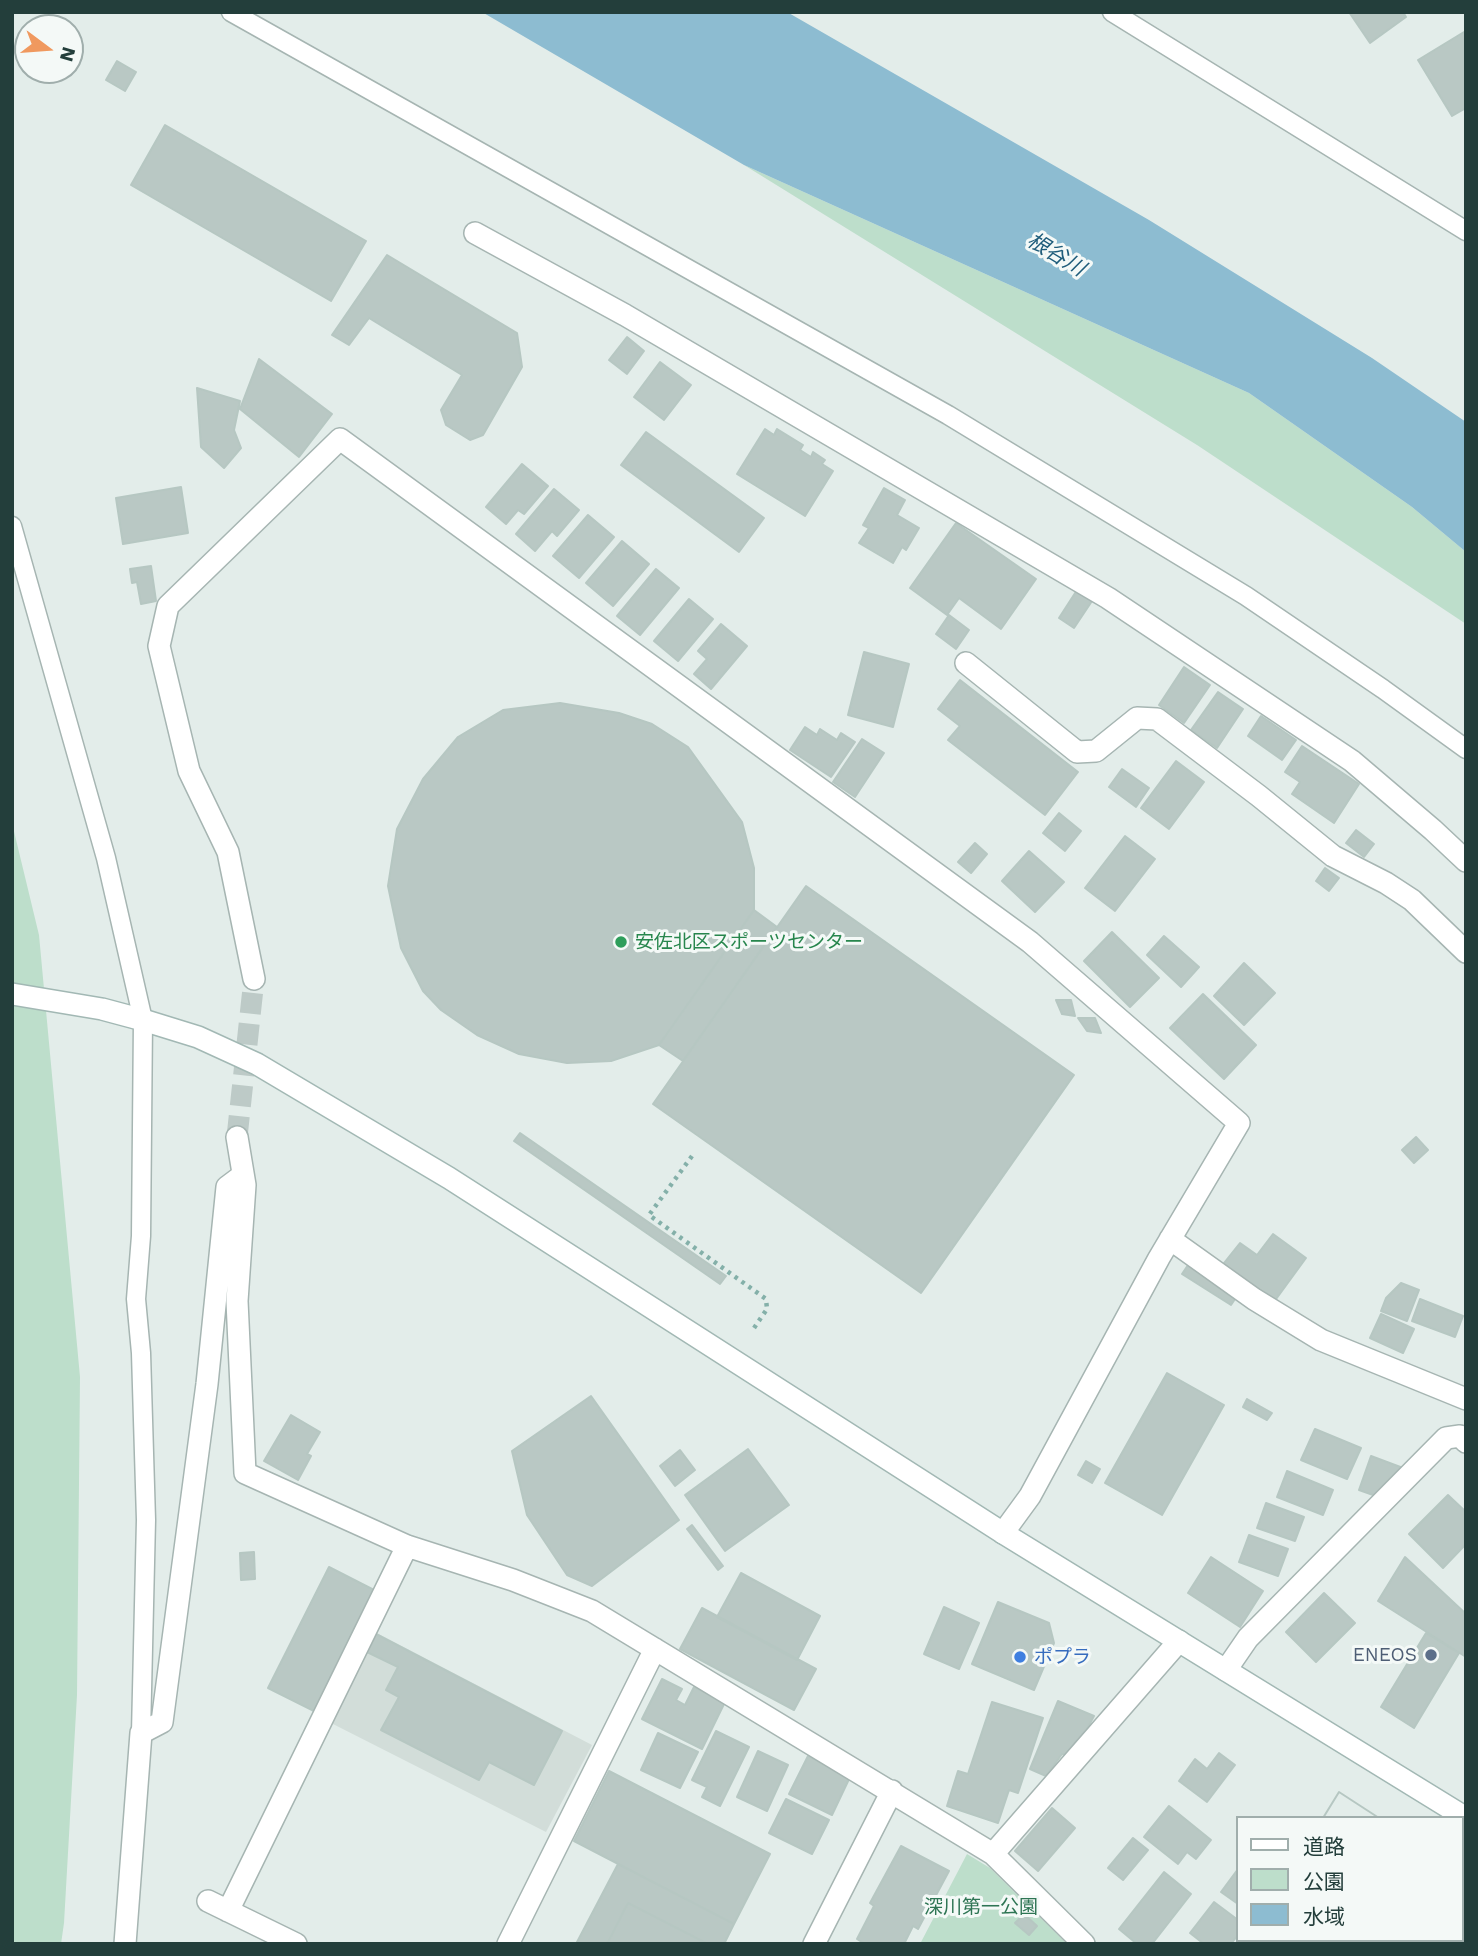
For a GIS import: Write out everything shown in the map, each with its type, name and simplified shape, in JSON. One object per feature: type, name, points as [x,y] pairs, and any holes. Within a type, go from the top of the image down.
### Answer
[{"type":"street","points":[[475,233],[625,315],[1108,598],[1352,761],[1466,861]]},
{"type":"street","points":[[254,979],[228,852],[189,771],[159,646],[168,606],[340,439],[1030,942],[1239,1123],[1170,1239],[1030,1496],[1003,1533]]},
{"type":"street","points":[[967,663],[1077,752],[1096,751],[1137,718],[1157,719],[1333,856],[1386,883],[1412,900],[1466,951]]},
{"type":"street","points":[[12,994],[102,1009],[142,1020],[198,1037],[257,1064],[449,1178],[1003,1533],[1463,1816]]},
{"type":"street","points":[[237,1137],[245,1185],[237,1301],[245,1473],[407,1546],[513,1580],[592,1611],[993,1854],[1084,1944]]},
{"type":"street","points":[[125,1944],[141,1733],[162,1722],[207,1384],[227,1187],[243,1175]]},
{"type":"street","points":[[1170,1239],[1254,1299],[1321,1340],[1466,1399]]},
{"type":"street","points":[[1226,1670],[1248,1639],[1446,1438],[1460,1436],[1466,1441]]},
{"type":"street","points":[[228,1911],[407,1546]]},
{"type":"street","points":[[993,1854],[1179,1641]]},
{"type":"street","points":[[508,1944],[655,1649]]},
{"type":"street","points":[[814,1944],[892,1791]]},
{"type":"street","points":[[208,1900],[296,1944]]},
{"type":"lane","points":[[231,12],[948,415],[1246,596],[1466,749]]},
{"type":"lane","points":[[1112,12],[1466,231]]},
{"type":"lane","points":[[12,526],[106,858],[142,1020],[141,1236],[136,1299],[141,1353],[146,1520],[141,1733]]},
{"type":"path","points":[[692,1156],[649,1215],[766,1299],[767,1309],[754,1328]]},
{"type":"shaded area","points":[[375,1632],[592,1745],[546,1832],[331,1723]]},
{"type":"green space","points":[[744,165],[1249,393],[1412,507],[1466,552],[1466,624],[1197,445]]},
{"type":"green space","points":[[12,823],[39,935],[80,1377],[77,1695],[61,1944],[12,1944]]},
{"type":"green space","name":"深川第一公園","points":[[967,1854],[990,1868],[1067,1944],[920,1944]]},
{"type":"water","name":"根谷川","points":[[482,12],[787,12],[1149,220],[1372,358],[1466,422],[1466,552],[1412,507],[1249,393],[744,165]]},
{"type":"building","points":[[1349,12],[1403,12],[1406,17],[1370,43]]},
{"type":"building","points":[[1464,32],[1466,108],[1452,116],[1418,60]]},
{"type":"building","points":[[117,61],[136,72],[125,91],[106,80]]},
{"type":"building","points":[[165,125],[366,241],[331,301],[131,185]]},
{"type":"building","points":[[387,255],[517,333],[522,367],[483,435],[470,440],[446,425],[441,410],[462,375],[369,318],[349,345],[332,335]]},
{"type":"building","points":[[627,337],[644,351],[627,374],[609,360]]},
{"type":"building","points":[[259,359],[332,414],[299,457],[240,409]]},
{"type":"building","points":[[660,362],[691,385],[664,420],[634,397]]},
{"type":"building","points":[[197,388],[240,401],[234,430],[241,448],[224,468],[201,447]]},
{"type":"building","points":[[765,429],[774,435],[777,429],[803,445],[800,450],[811,457],[813,452],[825,460],[822,464],[833,471],[805,516],[737,474]]},
{"type":"building","points":[[646,432],[764,518],[739,552],[621,465]]},
{"type":"building","points":[[522,464],[548,486],[524,514],[518,510],[506,524],[486,507]]},
{"type":"building","points":[[181,487],[188,533],[123,544],[116,498]]},
{"type":"building","points":[[884,488],[905,500],[897,515],[919,528],[906,550],[902,547],[893,563],[859,543],[869,528],[863,525]]},
{"type":"building","points":[[554,489],[579,510],[557,536],[552,531],[535,551],[516,534]]},
{"type":"building","points":[[588,515],[614,537],[579,578],[553,556]]},
{"type":"building","points":[[956,523],[1036,579],[1001,629],[959,598],[947,615],[910,588]]},
{"type":"building","points":[[622,541],[649,564],[613,606],[586,583]]},
{"type":"building","points":[[151,566],[156,601],[141,604],[137,582],[132,583],[130,569]]},
{"type":"building","points":[[656,569],[679,588],[640,635],[617,616]]},
{"type":"building","points":[[1079,587],[1094,598],[1074,628],[1059,618]]},
{"type":"building","points":[[689,599],[713,619],[678,661],[654,641]]},
{"type":"building","points":[[949,615],[969,630],[956,649],[936,634]]},
{"type":"building","points":[[721,624],[747,646],[711,689],[694,674],[707,659],[698,651]]},
{"type":"building","points":[[864,652],[909,664],[893,727],[848,715]]},
{"type":"building","points":[[1184,667],[1210,685],[1184,723],[1159,705]]},
{"type":"building","points":[[960,680],[1078,772],[1045,815],[948,740],[960,726],[938,709]]},
{"type":"building","points":[[1218,692],[1243,709],[1217,748],[1191,730]]},
{"type":"building","points":[[560,703],[619,713],[652,724],[688,747],[742,822],[754,868],[754,910],[659,1045],[611,1061],[567,1063],[519,1054],[477,1035],[441,1010],[423,991],[401,948],[388,886],[397,829],[423,779],[458,737],[503,710]]},
{"type":"building","points":[[1261,716],[1296,740],[1282,760],[1248,736]]},
{"type":"building","points":[[805,727],[817,735],[820,729],[837,740],[841,733],[855,742],[831,777],[790,750]]},
{"type":"building","points":[[862,739],[884,753],[855,797],[833,782]]},
{"type":"building","points":[[1302,746],[1359,784],[1334,823],[1292,794],[1300,782],[1285,772]]},
{"type":"building","points":[[1176,761],[1204,782],[1169,829],[1141,808]]},
{"type":"building","points":[[1122,769],[1149,788],[1136,807],[1109,787]]},
{"type":"building","points":[[1059,813],[1081,831],[1065,851],[1043,833]]},
{"type":"building","points":[[1356,830],[1374,844],[1364,857],[1346,843]]},
{"type":"building","points":[[1125,836],[1155,859],[1115,911],[1085,888]]},
{"type":"building","points":[[975,843],[987,854],[971,873],[958,862]]},
{"type":"building","points":[[1029,851],[1064,882],[1035,912],[1002,881]]},
{"type":"building","points":[[1325,868],[1339,878],[1329,891],[1316,881]]},
{"type":"building","points":[[806,886],[1074,1075],[921,1293],[653,1104]]},
{"type":"building","points":[[754,910],[777,927],[683,1061],[659,1045]]},
{"type":"building","points":[[1112,932],[1159,978],[1130,1007],[1084,961]]},
{"type":"building","points":[[1164,936],[1199,967],[1181,987],[1147,955]]},
{"type":"building","points":[[1244,963],[1275,993],[1244,1025],[1214,996]]},
{"type":"building","points":[[1203,994],[1256,1045],[1224,1079],[1170,1028]]},
{"type":"building","points":[[1056,1000],[1071,1000],[1075,1016],[1062,1014]]},
{"type":"building","points":[[1078,1018],[1095,1018],[1101,1033],[1087,1031]]},
{"type":"building","points":[[520,1133],[726,1276],[720,1284],[514,1141]]},
{"type":"building","points":[[1416,1137],[1428,1150],[1414,1163],[1402,1150]]},
{"type":"building","points":[[1273,1234],[1306,1258],[1271,1306],[1220,1268],[1240,1243],[1257,1255]]},
{"type":"building","points":[[1190,1262],[1239,1293],[1231,1305],[1182,1274]]},
{"type":"building","points":[[1401,1283],[1419,1290],[1407,1321],[1381,1311],[1386,1298]]},
{"type":"building","points":[[1420,1299],[1463,1316],[1455,1337],[1412,1321]]},
{"type":"building","points":[[1381,1314],[1414,1329],[1403,1353],[1370,1338]]},
{"type":"building","points":[[1167,1373],[1224,1405],[1162,1515],[1105,1483]]},
{"type":"building","points":[[591,1396],[679,1520],[592,1586],[567,1575],[527,1515],[512,1451]]},
{"type":"building","points":[[1247,1399],[1272,1413],[1267,1420],[1243,1407]]},
{"type":"building","points":[[291,1415],[320,1432],[307,1454],[311,1456],[298,1480],[264,1461]]},
{"type":"building","points":[[1315,1429],[1361,1448],[1347,1479],[1301,1460]]},
{"type":"building","points":[[748,1449],[789,1505],[725,1551],[685,1495]]},
{"type":"building","points":[[680,1450],[695,1470],[675,1486],[660,1466]]},
{"type":"building","points":[[1371,1456],[1403,1468],[1376,1496],[1359,1490]]},
{"type":"building","points":[[1086,1461],[1100,1469],[1092,1483],[1078,1475]]},
{"type":"building","points":[[1287,1471],[1333,1490],[1323,1515],[1277,1497]]},
{"type":"building","points":[[1448,1495],[1466,1512],[1466,1544],[1443,1568],[1409,1534]]},
{"type":"building","points":[[1266,1503],[1304,1517],[1295,1541],[1257,1528]]},
{"type":"building","points":[[692,1525],[723,1566],[718,1570],[687,1529]]},
{"type":"building","points":[[1249,1535],[1288,1549],[1278,1576],[1239,1562]]},
{"type":"building","points":[[254,1552],[255,1579],[241,1580],[240,1553]]},
{"type":"building","points":[[1211,1557],[1263,1591],[1240,1627],[1188,1593]]},
{"type":"building","points":[[1405,1557],[1466,1614],[1466,1657],[1378,1601]]},
{"type":"building","points":[[329,1567],[374,1590],[314,1711],[268,1688]]},
{"type":"building","points":[[741,1573],[820,1616],[797,1660],[717,1617]]},
{"type":"building","points":[[1324,1593],[1355,1623],[1316,1662],[1286,1632]]},
{"type":"building","points":[[998,1602],[1049,1623],[1054,1643],[1034,1690],[972,1664]]},
{"type":"building","points":[[944,1607],[979,1623],[959,1669],[924,1654]]},
{"type":"building","points":[[702,1608],[816,1669],[794,1710],[680,1649]]},
{"type":"building","points":[[1426,1633],[1459,1653],[1414,1728],[1381,1707]]},
{"type":"building","points":[[376,1634],[562,1731],[534,1785],[489,1762],[479,1780],[381,1730],[399,1697],[386,1690],[398,1667],[367,1652]]},
{"type":"building","points":[[662,1679],[682,1689],[676,1700],[685,1705],[694,1687],[725,1702],[702,1749],[642,1719]]},
{"type":"building","points":[[1058,1701],[1094,1716],[1087,1729],[1065,1755],[1062,1754],[1046,1776],[1030,1769]]},
{"type":"building","points":[[992,1702],[1043,1718],[1018,1793],[1009,1790],[998,1823],[947,1806],[958,1771],[968,1774]]},
{"type":"building","points":[[716,1731],[749,1747],[720,1806],[702,1797],[707,1787],[692,1780]]},
{"type":"building","points":[[658,1733],[698,1752],[680,1788],[641,1770]]},
{"type":"building","points":[[758,1751],[788,1765],[767,1811],[737,1797]]},
{"type":"building","points":[[1219,1753],[1235,1765],[1207,1802],[1179,1781],[1195,1759],[1207,1769]]},
{"type":"building","points":[[808,1756],[850,1777],[832,1815],[789,1794]]},
{"type":"building","points":[[609,1771],[770,1854],[734,1924],[574,1841]]},
{"type":"building","points":[[1339,1792],[1376,1816],[1324,1816]]},
{"type":"building","points":[[1339,1792],[1376,1816],[1324,1816]]},
{"type":"building","points":[[786,1799],[829,1820],[812,1854],[769,1833]]},
{"type":"building","points":[[1169,1806],[1211,1840],[1196,1859],[1187,1852],[1178,1864],[1144,1837]]},
{"type":"building","points":[[1052,1808],[1075,1828],[1038,1871],[1015,1851]]},
{"type":"building","points":[[1133,1838],[1148,1850],[1123,1880],[1108,1868]]},
{"type":"building","points":[[901,1846],[949,1871],[918,1929],[913,1926],[904,1944],[865,1944],[857,1939],[874,1906],[870,1903]]},
{"type":"building","points":[[618,1864],[734,1924],[724,1944],[708,1944],[628,1903],[607,1944],[576,1944]]},
{"type":"building","points":[[1164,1872],[1191,1894],[1152,1944],[1137,1944],[1119,1929]]},
{"type":"building","points":[[1236,1872],[1236,1903],[1221,1892]]},
{"type":"building","points":[[1214,1902],[1236,1918],[1236,1938],[1231,1944],[1204,1944],[1190,1933]]},
{"type":"building","points":[[628,1903],[708,1944],[607,1944]]},
{"type":"building","points":[[1464,1913],[1466,1940],[1464,1944],[1448,1942],[1464,1942]]},
{"type":"building","points":[[1024,1914],[1037,1926],[1029,1935],[1015,1923]]},
{"type":"tunnel","points":[[237,1137],[254,979]]},
{"type":"place","name":"安佐北区スポーツセンター","points":[[621,942]]},
{"type":"place","name":"ENEOS","points":[[1431,1655]]},
{"type":"place","name":"ポプラ","points":[[1020,1657]]}]
